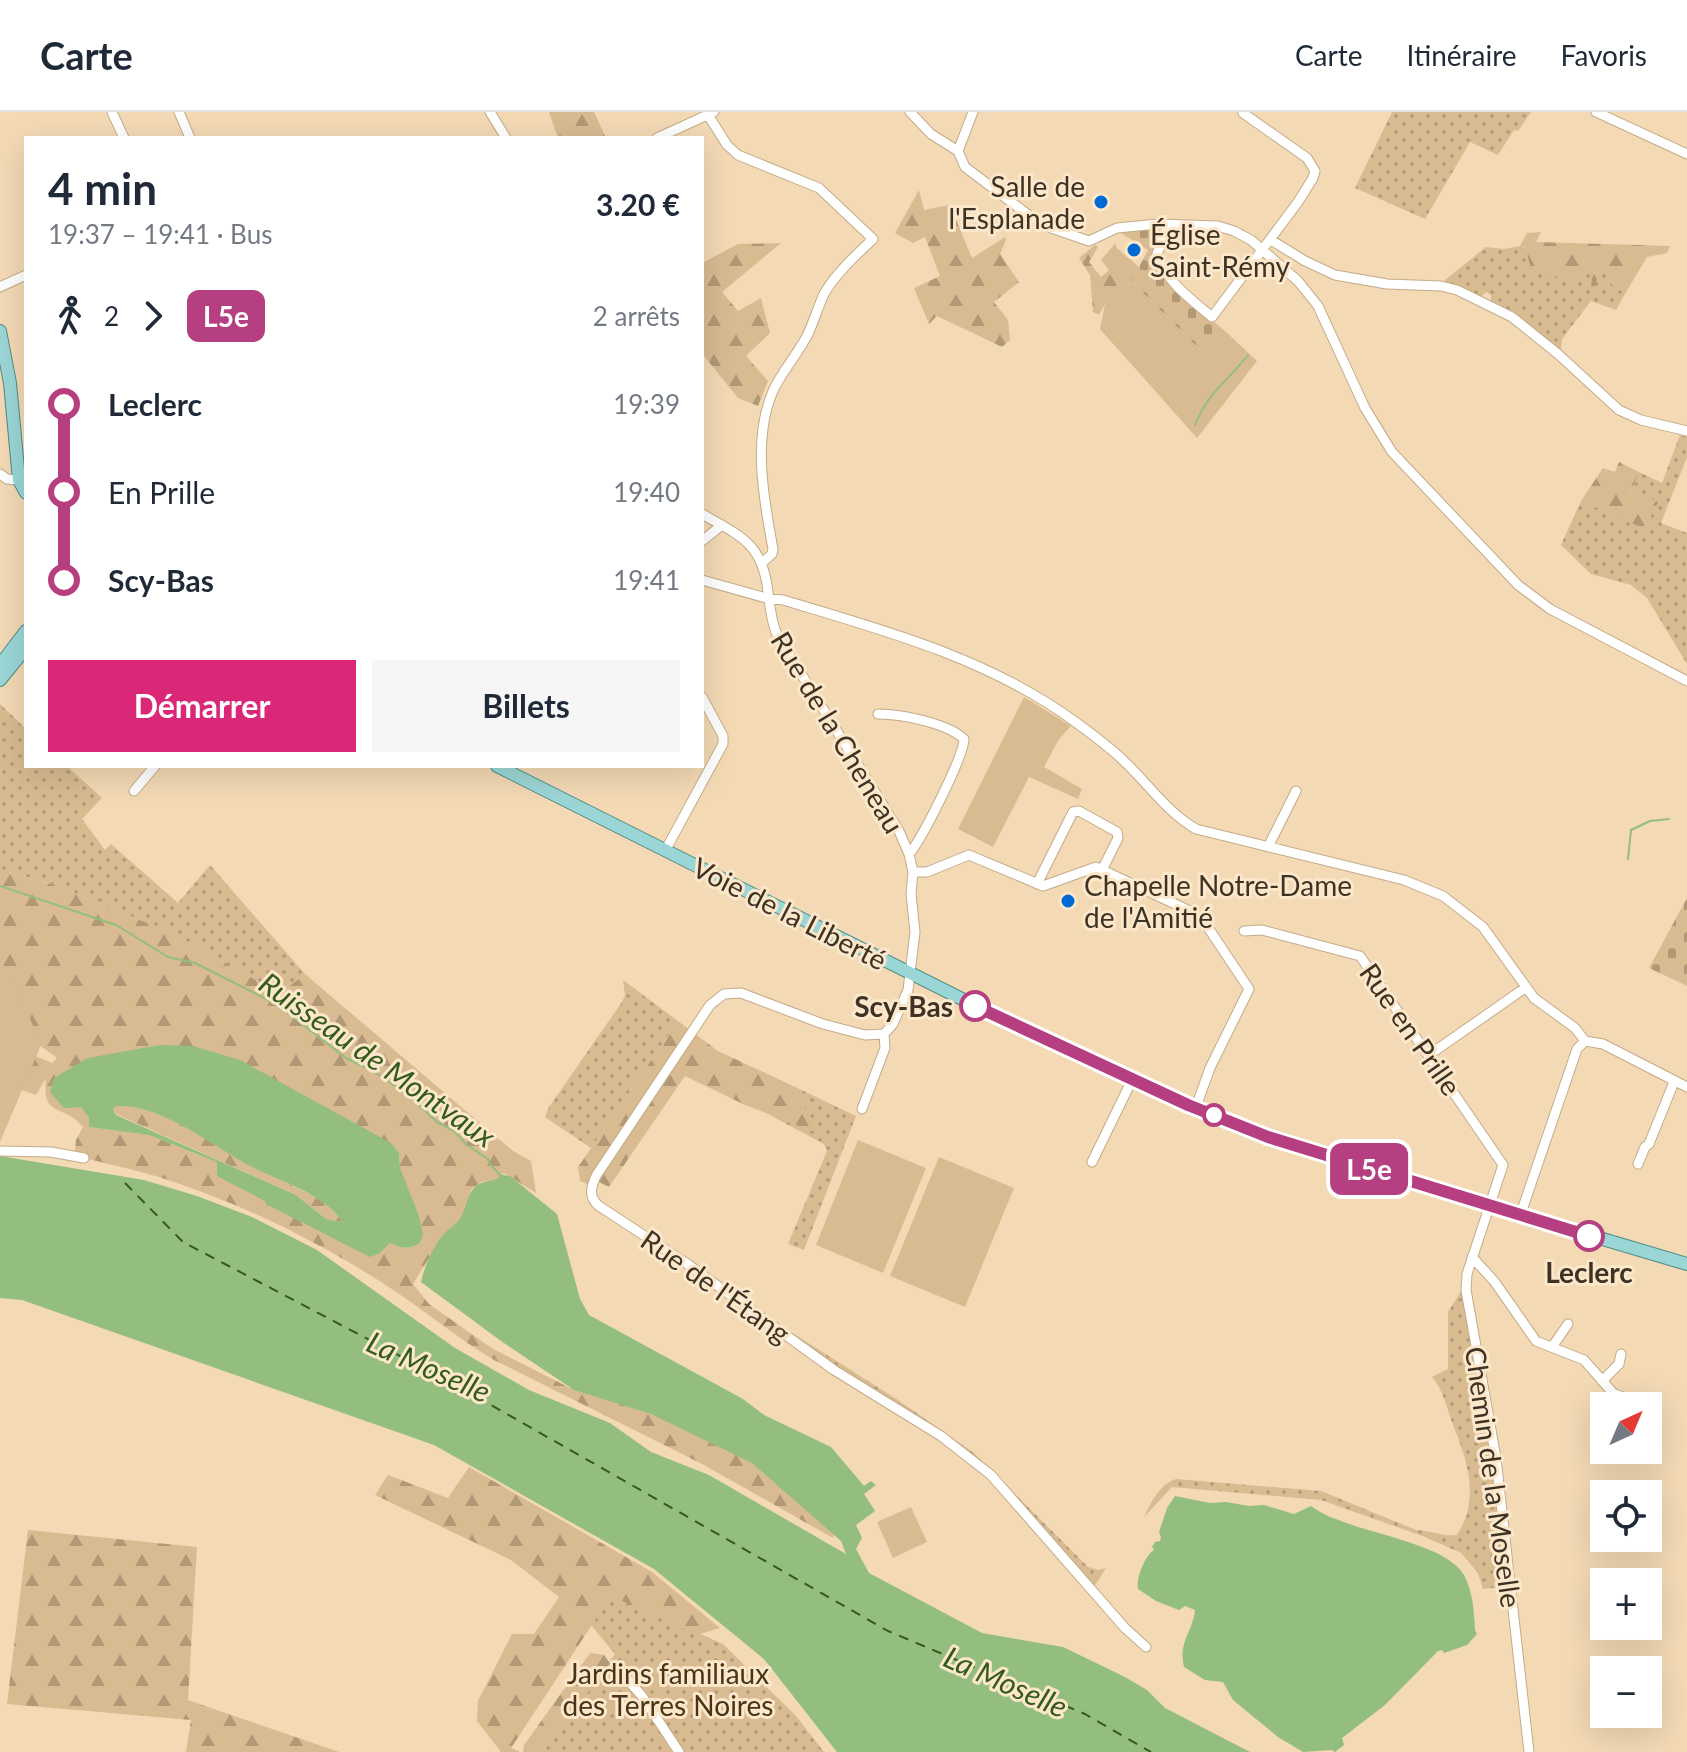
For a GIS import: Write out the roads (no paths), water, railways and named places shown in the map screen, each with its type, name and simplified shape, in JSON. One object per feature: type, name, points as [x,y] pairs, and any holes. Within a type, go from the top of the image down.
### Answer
[{"type":"main road","points":[[0,331],[10,383],[19,480],[24,489]]},
{"type":"main road","points":[[0,665],[24,634]]},
{"type":"main road","points":[[0,680],[24,650]]},
{"type":"main road","name":"Voie de la Liberté","points":[[501,768],[911,974],[1196,1107],[1268,1137],[1490,1207],[1687,1264]]},
{"type":"street","points":[[112,112],[123,136]]},
{"type":"street","points":[[179,112],[189,136]]},
{"type":"street","points":[[490,112],[505,136]]},
{"type":"street","points":[[910,112],[931,134],[958,151],[962,162],[1031,217],[1051,228],[1089,241],[1117,228],[1158,224],[1227,228],[1251,240],[1298,281],[1318,306],[1384,442],[1518,585],[1550,609],[1687,681]]},
{"type":"street","points":[[958,151],[973,112]]},
{"type":"street","points":[[1596,112],[1687,154]]},
{"type":"street","points":[[1168,226],[1157,254],[1161,263],[1175,286],[1212,317],[1264,251],[1315,171],[1307,158],[1243,113]]},
{"type":"street","points":[[662,136],[711,114]]},
{"type":"street","name":"Rue de la Cheneau","points":[[711,114],[727,145],[738,155],[819,188],[873,239],[824,294],[809,333],[767,404],[763,445],[763,487],[773,549],[763,562],[772,624],[899,831],[913,872],[911,894],[915,932],[908,990],[893,1024],[884,1034],[885,1048],[862,1109]]},
{"type":"street","points":[[1271,240],[1335,275],[1387,284],[1441,286],[1457,290],[1512,317],[1619,410],[1641,420],[1687,431]]},
{"type":"street","points":[[0,287],[24,276]]},
{"type":"street","points":[[0,474],[7,479],[19,480]]},
{"type":"street","points":[[704,515],[748,543],[763,562]]},
{"type":"street","points":[[704,539],[722,525]]},
{"type":"street","points":[[704,581],[909,637],[1017,686],[1072,719],[1113,751],[1185,823],[1207,833],[1404,880],[1443,896],[1483,927],[1525,988],[1548,1010],[1575,1028],[1585,1041],[1603,1044],[1687,1087]]},
{"type":"street","points":[[665,851],[723,744],[723,736],[704,701]]},
{"type":"street","points":[[878,714],[891,714],[944,727],[964,739],[964,747],[942,793],[909,854]]},
{"type":"street","points":[[134,791],[153,768]]},
{"type":"street","points":[[1268,847],[1296,791]]},
{"type":"street","points":[[1037,884],[1073,812],[1079,811],[1117,832],[1118,838],[1102,870]]},
{"type":"street","points":[[913,872],[927,872],[969,855],[1043,886],[1096,867],[1190,911]]},
{"type":"street","points":[[1196,1107],[1210,1068],[1249,989],[1207,926]]},
{"type":"street","name":"Rue en Prille","points":[[1244,931],[1262,930],[1360,956],[1502,1160],[1503,1169],[1490,1207]]},
{"type":"street","points":[[1429,1055],[1525,988]]},
{"type":"street","name":"Rue de l'Étang","points":[[884,1034],[865,1035],[823,1024],[741,993],[718,997],[596,1176],[591,1197],[599,1206],[686,1263],[834,1370],[926,1426],[991,1475],[1125,1628],[1146,1647]]},
{"type":"street","points":[[1520,1216],[1577,1049],[1585,1041]]},
{"type":"street","points":[[1092,1162],[1133,1078]]},
{"type":"street","points":[[1638,1164],[1674,1082]]},
{"type":"street","points":[[0,1151],[51,1152],[84,1158]]},
{"type":"street","name":"Chemin de la Moselle","points":[[1490,1207],[1467,1274],[1466,1290],[1496,1458],[1529,1752]]},
{"type":"street","points":[[1472,1257],[1494,1281],[1536,1341],[1584,1360],[1612,1392]]},
{"type":"street","points":[[1552,1347],[1568,1324]]},
{"type":"street","points":[[1602,1381],[1619,1364],[1621,1354]]},
{"type":"street","points":[[617,1668],[642,1696],[679,1752]]},
{"type":"water","points":[[160,1045],[193,1046],[240,1060],[391,1143],[399,1153],[400,1168],[419,1216],[423,1235],[419,1244],[405,1248],[390,1243],[380,1253],[370,1257],[217,1176],[217,1162],[149,1135],[89,1127],[89,1118],[81,1107],[64,1108],[50,1092],[54,1078],[88,1058]],"holes":[[[116,1106],[134,1107],[170,1119],[254,1168],[314,1196],[343,1222],[326,1219],[296,1195],[116,1115],[113,1110]]]},
{"type":"water","name":"La Moselle","points":[[0,1156],[144,1180],[252,1217],[317,1250],[455,1348],[529,1390],[610,1423],[651,1452],[709,1475],[846,1554],[841,1541],[752,1463],[651,1414],[574,1390],[421,1282],[432,1252],[443,1235],[459,1220],[474,1188],[502,1175],[510,1176],[557,1214],[580,1299],[589,1315],[743,1399],[764,1415],[831,1447],[864,1486],[871,1481],[876,1485],[864,1494],[875,1511],[856,1525],[862,1538],[856,1549],[869,1573],[982,1633],[1063,1647],[1125,1677],[1147,1690],[1165,1708],[1250,1752],[837,1752],[764,1659],[654,1569],[434,1445],[22,1300],[0,1298]]},
{"type":"water","points":[[1175,1496],[1210,1503],[1264,1505],[1294,1514],[1311,1506],[1347,1523],[1436,1553],[1453,1563],[1464,1575],[1471,1595],[1477,1634],[1467,1645],[1444,1653],[1438,1651],[1385,1705],[1342,1738],[1344,1745],[1335,1752],[1303,1752],[1278,1737],[1233,1700],[1223,1682],[1205,1680],[1184,1667],[1184,1643],[1195,1610],[1185,1606],[1179,1610],[1156,1601],[1138,1589],[1142,1566],[1154,1550],[1155,1542],[1160,1541],[1159,1532],[1167,1508]]},
{"type":"waterway","points":[[1195,425],[1212,395],[1248,355]]},
{"type":"waterway","points":[[1628,859],[1631,830],[1650,821],[1669,819]]},
{"type":"waterway","name":"Ruisseau de Montvaux","points":[[0,886],[116,925],[168,957],[195,963],[276,1004],[346,1058],[375,1072],[414,1100],[437,1122],[454,1131],[467,1145],[488,1159],[502,1177]]},
{"type":"place","name":"Salle de l'Esplanade","points":[[1101,202]]},
{"type":"place","name":"Église Saint-Rémy","points":[[1134,250]]},
{"type":"place","name":"Chapelle Notre-Dame de l'Amitié","points":[[1068,901]]},
{"type":"place","name":"Scy-Bas","points":[[975,1006]]},
{"type":"place","name":"Leclerc","points":[[1589,1236]]},
{"type":"park label","name":"Jardins familiaux des Terres Noires","points":[[668,1689]]}]
